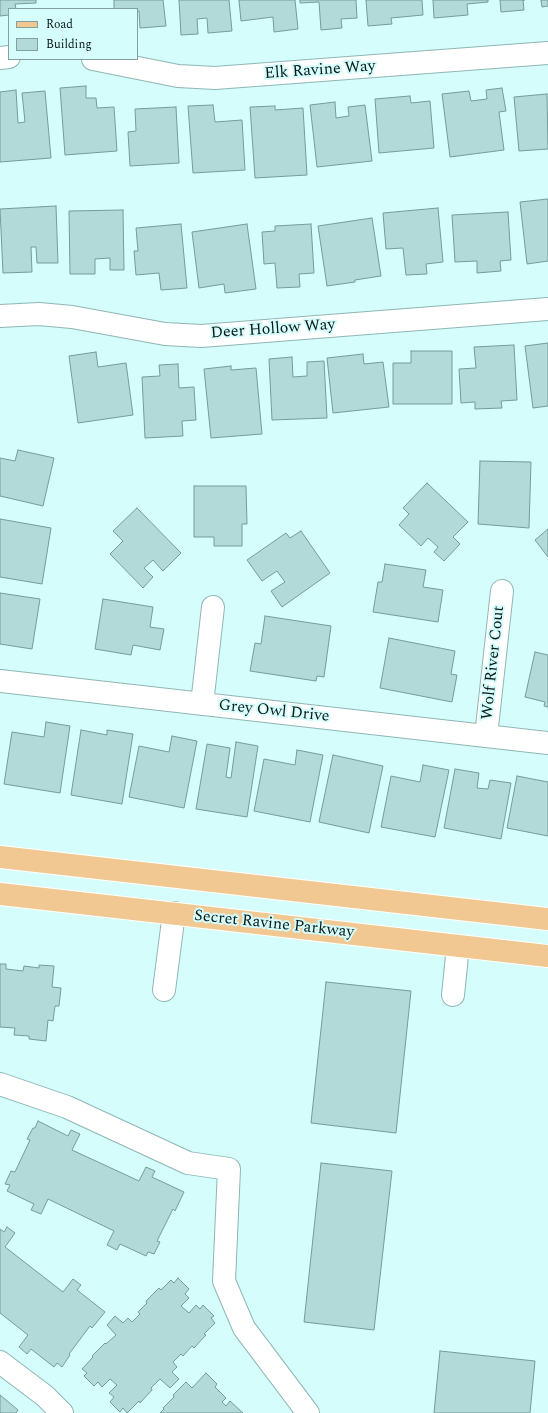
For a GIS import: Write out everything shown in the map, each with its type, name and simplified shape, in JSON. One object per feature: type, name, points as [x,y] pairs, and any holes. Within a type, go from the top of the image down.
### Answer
[{"type":"main road","points":[[0,857],[548,919]]},
{"type":"main road","name":"Secret Ravine Parkway","points":[[0,894],[548,956]]},
{"type":"street","name":"Elk Ravine Way","points":[[98,60],[178,76],[215,78],[548,53]]},
{"type":"street","name":"Deer Hollow Way","points":[[0,316],[39,314],[72,317],[165,334],[201,336],[548,309]]},
{"type":"street","name":"Wolf River Cout","points":[[486,736],[502,591]]},
{"type":"street","points":[[202,704],[213,607]]},
{"type":"street","name":"Grey Owl Drive","points":[[0,681],[548,743]]},
{"type":"street","points":[[164,990],[174,913]]},
{"type":"street","points":[[453,995],[458,946]]},
{"type":"street","points":[[0,1084],[67,1107],[188,1164],[228,1168],[224,1281],[244,1328],[308,1413]]},
{"type":"street","points":[[0,1362],[45,1396],[62,1413]]},
{"type":"building","points":[[0,0],[36,0],[36,3],[15,4],[16,8],[8,8],[8,15],[0,16]]},
{"type":"building","points":[[114,0],[163,0],[166,26],[140,28],[138,8],[114,8]]},
{"type":"building","points":[[179,0],[229,0],[232,31],[208,33],[207,18],[197,19],[198,34],[181,35]]},
{"type":"building","points":[[239,0],[295,0],[298,29],[274,32],[273,17],[241,21]]},
{"type":"building","points":[[300,0],[356,0],[357,18],[341,19],[342,28],[321,30],[319,2],[300,3]]},
{"type":"building","points":[[366,0],[422,0],[423,15],[391,18],[392,24],[368,26]]},
{"type":"building","points":[[433,0],[488,0],[488,2],[467,4],[468,15],[434,18]]},
{"type":"building","points":[[500,0],[523,0],[524,10],[501,12]]},
{"type":"building","points":[[541,0],[548,0],[548,6],[542,7]]},
{"type":"building","points":[[86,86],[86,98],[96,98],[97,108],[114,107],[117,151],[65,155],[60,88]]},
{"type":"building","points":[[502,88],[506,111],[499,112],[504,150],[450,157],[442,94],[469,91],[471,101],[487,99],[486,90]]},
{"type":"building","points":[[16,90],[18,123],[25,122],[22,93],[45,91],[51,158],[0,162],[0,92]]},
{"type":"building","points":[[547,94],[548,149],[519,151],[514,97]]},
{"type":"building","points":[[410,96],[411,103],[430,101],[434,148],[379,153],[375,99]]},
{"type":"building","points":[[335,102],[336,118],[349,116],[348,107],[365,105],[372,161],[317,167],[310,105]]},
{"type":"building","points":[[213,105],[215,122],[242,120],[245,170],[193,173],[188,106]]},
{"type":"building","points":[[275,106],[275,110],[303,108],[307,175],[255,178],[250,107]]},
{"type":"building","points":[[176,107],[179,163],[130,166],[128,132],[136,131],[135,109]]},
{"type":"building","points":[[548,199],[548,261],[527,264],[520,202]]},
{"type":"building","points":[[56,206],[58,263],[37,263],[36,247],[31,247],[32,272],[3,273],[0,209]]},
{"type":"building","points":[[438,208],[443,262],[426,264],[427,274],[406,275],[403,248],[386,249],[383,213]]},
{"type":"building","points":[[123,210],[124,270],[110,270],[110,258],[95,259],[95,274],[70,274],[69,211]]},
{"type":"building","points":[[508,212],[511,260],[500,261],[501,271],[477,273],[477,261],[455,262],[452,215]]},
{"type":"building","points":[[372,218],[381,276],[327,286],[318,226]]},
{"type":"building","points":[[181,224],[187,288],[161,290],[159,273],[136,275],[134,251],[138,251],[136,228]]},
{"type":"building","points":[[247,224],[256,289],[225,293],[224,284],[199,288],[192,232]]},
{"type":"building","points":[[311,224],[314,273],[299,274],[300,287],[277,288],[275,263],[264,264],[262,232],[275,231],[275,226]]},
{"type":"building","points":[[548,343],[548,406],[533,408],[525,346]]},
{"type":"building","points":[[514,345],[517,400],[501,401],[502,408],[475,409],[475,402],[461,403],[459,369],[476,368],[474,347]]},
{"type":"building","points":[[411,351],[452,351],[452,404],[393,404],[393,363],[411,363]]},
{"type":"building","points":[[96,352],[98,367],[126,363],[133,415],[78,423],[69,356]]},
{"type":"building","points":[[363,354],[364,364],[383,362],[389,407],[333,413],[327,358]]},
{"type":"building","points":[[292,357],[293,377],[307,376],[307,362],[324,361],[327,418],[272,420],[269,359]]},
{"type":"building","points":[[178,364],[179,388],[194,387],[196,420],[182,421],[183,436],[145,438],[142,377],[160,376],[159,365]]},
{"type":"building","points":[[231,366],[231,370],[256,368],[262,434],[211,438],[204,369]]},
{"type":"building","points":[[18,450],[54,458],[43,506],[0,496],[0,458],[15,461]]},
{"type":"building","points":[[480,461],[531,462],[529,528],[478,524]]},
{"type":"building","points":[[427,483],[468,522],[453,537],[460,544],[444,561],[434,552],[438,547],[428,538],[421,546],[399,525],[409,514],[403,508]]},
{"type":"building","points":[[194,486],[246,486],[247,524],[242,524],[242,546],[214,546],[214,537],[194,537]]},
{"type":"building","points":[[137,508],[181,553],[163,571],[153,560],[144,568],[153,577],[143,588],[110,554],[123,541],[113,531]]},
{"type":"building","points":[[0,519],[51,528],[42,584],[0,577]]},
{"type":"building","points":[[548,529],[548,557],[535,540]]},
{"type":"building","points":[[301,531],[330,573],[282,607],[271,591],[285,582],[277,571],[262,581],[247,560],[286,533],[290,538]]},
{"type":"building","points":[[385,564],[426,570],[423,587],[443,590],[438,622],[373,612],[378,582],[382,582]]},
{"type":"building","points":[[0,593],[40,599],[32,649],[0,644]]},
{"type":"building","points":[[103,599],[153,607],[150,627],[164,629],[160,650],[133,645],[131,655],[95,649]]},
{"type":"building","points":[[265,616],[331,626],[324,677],[317,676],[316,681],[250,671],[255,643],[261,644]]},
{"type":"building","points":[[389,638],[455,651],[451,674],[457,675],[452,702],[380,688]]},
{"type":"building","points":[[535,652],[548,655],[548,707],[544,706],[545,702],[525,697]]},
{"type":"building","points":[[46,722],[70,726],[60,793],[4,784],[12,732],[44,737]]},
{"type":"building","points":[[81,730],[107,735],[107,730],[133,734],[122,804],[71,795]]},
{"type":"building","points":[[172,736],[197,741],[184,808],[129,797],[139,746],[169,752]]},
{"type":"building","points":[[236,742],[258,746],[247,817],[196,809],[207,744],[230,748],[226,777],[231,778]]},
{"type":"building","points":[[297,750],[323,755],[310,822],[254,811],[264,759],[295,765]]},
{"type":"building","points":[[333,755],[383,766],[369,833],[319,822]]},
{"type":"building","points":[[423,765],[449,770],[435,837],[381,827],[391,776],[420,782]]},
{"type":"building","points":[[455,769],[479,773],[477,788],[488,789],[490,780],[511,783],[501,839],[444,828]]},
{"type":"building","points":[[517,776],[548,782],[548,836],[507,828]]},
{"type":"building","points":[[0,964],[6,964],[6,969],[23,971],[24,966],[39,968],[39,965],[54,966],[52,987],[61,988],[59,1006],[55,1006],[53,1021],[48,1020],[46,1041],[29,1039],[29,1036],[14,1035],[15,1028],[0,1027]]},
{"type":"building","points":[[326,982],[411,991],[396,1133],[311,1123]]},
{"type":"building","points":[[38,1121],[68,1136],[71,1130],[80,1134],[72,1150],[139,1181],[146,1167],[155,1171],[152,1177],[184,1192],[175,1211],[173,1209],[157,1241],[160,1242],[154,1254],[148,1252],[146,1256],[120,1244],[117,1250],[107,1245],[114,1231],[48,1199],[41,1214],[31,1210],[34,1204],[7,1191],[10,1185],[5,1184],[11,1171],[15,1172],[30,1140],[27,1139]]},
{"type":"building","points":[[321,1163],[392,1171],[374,1330],[304,1322]]},
{"type":"building","points":[[7,1227],[15,1233],[5,1247],[63,1292],[73,1279],[81,1285],[77,1290],[105,1312],[92,1328],[90,1326],[69,1354],[70,1355],[62,1367],[57,1363],[54,1367],[31,1349],[27,1354],[19,1347],[28,1335],[0,1313],[0,1229],[4,1232]]},
{"type":"building","points":[[178,1278],[189,1289],[185,1294],[189,1298],[181,1306],[189,1313],[196,1305],[200,1309],[203,1305],[214,1316],[211,1318],[215,1323],[204,1334],[206,1335],[194,1348],[192,1346],[183,1356],[181,1354],[173,1362],[177,1367],[172,1372],[179,1379],[170,1388],[160,1379],[140,1403],[139,1401],[127,1413],[123,1408],[120,1412],[110,1402],[114,1397],[109,1393],[117,1385],[110,1379],[102,1387],[98,1382],[94,1386],[84,1376],[87,1373],[82,1369],[105,1343],[106,1344],[116,1335],[107,1325],[115,1316],[123,1323],[128,1318],[132,1322],[140,1314],[138,1312],[147,1303],[146,1301],[159,1288],[161,1290],[171,1280],[174,1283]]},
{"type":"building","points":[[440,1351],[535,1361],[530,1413],[434,1413]]},
{"type":"building","points":[[206,1373],[217,1384],[215,1387],[226,1398],[222,1402],[226,1406],[230,1401],[243,1413],[160,1413],[174,1397],[173,1395],[186,1382],[192,1388]]},
{"type":"building","points":[[0,1395],[18,1410],[16,1413],[0,1413]]}]
